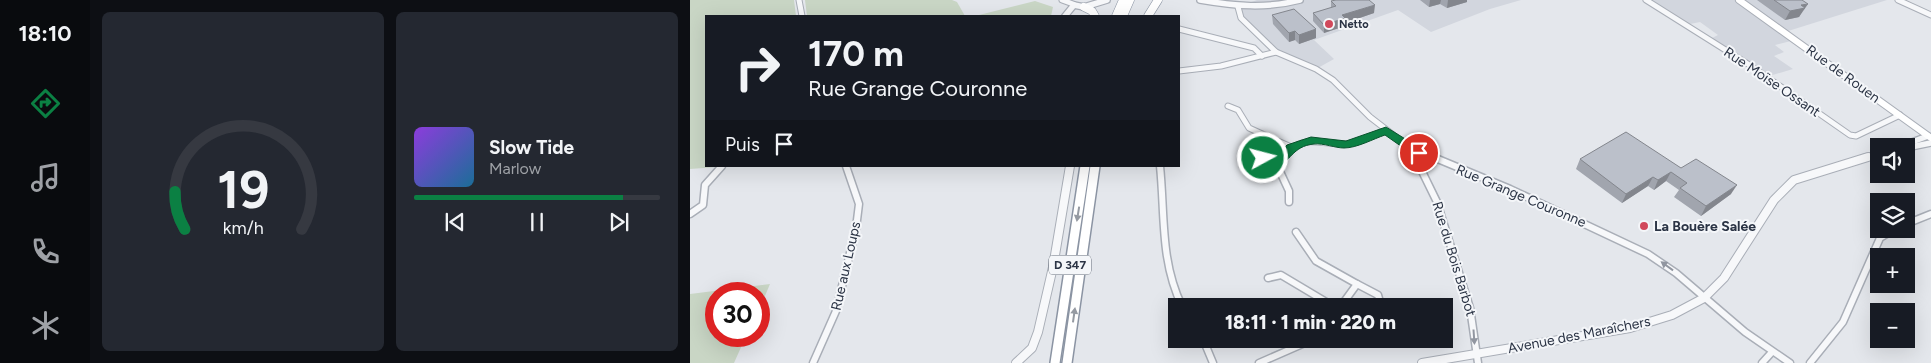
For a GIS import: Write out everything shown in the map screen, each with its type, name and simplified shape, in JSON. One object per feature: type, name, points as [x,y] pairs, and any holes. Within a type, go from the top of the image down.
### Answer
[{"type":"highway","points":[[1116,15],[1123,0]]},
{"type":"highway","points":[[1123,15],[1130,0]]},
{"type":"highway","points":[[1149,15],[1158,0]]},
{"type":"highway","points":[[1077,5],[1092,10],[1094,15]]},
{"type":"highway","name":"D 347","points":[[1055,363],[1085,167]]},
{"type":"highway","name":"D 347","points":[[1067,363],[1095,167]]},
{"type":"main road","name":"Rue de Rouen","points":[[1740,0],[1900,115],[1930,139]]},
{"type":"street","points":[[799,0],[802,15]]},
{"type":"street","points":[[1057,0],[1077,5],[1107,0]]},
{"type":"street","points":[[1200,0],[1228,3],[1238,7],[1268,7],[1300,0]]},
{"type":"street","name":"Rue Moïse Ossant","points":[[1646,0],[1751,66],[1850,135],[1856,136],[1900,115]]},
{"type":"street","points":[[1898,0],[1931,16]]},
{"type":"street","points":[[1067,14],[1077,5]]},
{"type":"street","points":[[1238,7],[1241,18],[1276,52],[1316,68],[1333,80],[1386,130],[1346,144],[1314,140],[1291,147],[1276,163]]},
{"type":"street","points":[[1180,29],[1254,48],[1262,56]]},
{"type":"street","points":[[1180,71],[1221,66],[1276,52]]},
{"type":"street","points":[[1228,106],[1238,110],[1249,128],[1291,147]]},
{"type":"street","name":"Rue du Bois Barbot","points":[[1386,130],[1418,156],[1437,202],[1473,320],[1478,363]]},
{"type":"street","points":[[1915,143],[1930,139]]},
{"type":"street","points":[[1915,145],[1930,139]]},
{"type":"street","points":[[1251,148],[1251,152],[1276,163],[1289,191],[1288,202]]},
{"type":"street","name":"Rue Grange Couronne","points":[[1418,156],[1510,189],[1628,243],[1667,265],[1704,298],[1772,352],[1790,363]]},
{"type":"street","name":"Avenue des Maraîchers","points":[[1422,363],[1630,328],[1672,315],[1704,298],[1733,267],[1774,200],[1786,186],[1794,180],[1818,171],[1870,157]]},
{"type":"street","points":[[690,214],[703,205],[705,185],[721,167]]},
{"type":"street","name":"Rue aux Loups","points":[[814,363],[838,303],[856,228],[859,204],[846,167]]},
{"type":"street","points":[[1016,363],[1032,348],[1038,332],[1053,267],[1070,167]]},
{"type":"street","points":[[1160,167],[1166,268],[1171,288],[1177,298]]},
{"type":"street","points":[[1915,220],[1931,214]]},
{"type":"street","points":[[1296,232],[1302,238],[1316,261],[1378,294],[1379,298]]},
{"type":"street","points":[[1810,363],[1843,322],[1880,238]]},
{"type":"street","points":[[1268,278],[1281,275],[1320,298]]},
{"type":"street","points":[[1347,298],[1357,284]]},
{"type":"street","points":[[1207,348],[1213,363]]},
{"type":"street","points":[[1259,363],[1293,348]]},
{"type":"street","points":[[1762,363],[1772,352]]},
{"type":"shaded area","points":[[1257,0],[1521,0],[1490,9],[1431,32],[1398,10],[1314,40],[1334,59],[1316,69],[1282,56],[1244,21],[1238,7]]},
{"type":"shaded area","points":[[1646,0],[1887,0],[1785,32],[1795,40],[1775,45],[1784,52],[1774,56],[1793,69],[1766,77],[1708,40],[1718,35],[1700,22],[1685,25]]},
{"type":"green space","points":[[690,0],[794,0],[796,15],[705,15],[705,167],[717,167],[690,169]]},
{"type":"green space","points":[[805,0],[952,0],[957,2],[964,15],[807,15]]},
{"type":"green space","points":[[1035,1],[1053,7],[1051,15],[979,15]]},
{"type":"green space","points":[[705,292],[705,347],[741,347],[734,363],[690,363],[690,294]]},
{"type":"building","points":[[1369,0],[1375,5],[1342,15],[1345,18],[1324,25],[1313,13],[1336,6],[1331,1]]},
{"type":"building","points":[[1774,0],[1802,0],[1808,4],[1801,5],[1805,8],[1790,11]]},
{"type":"building","points":[[1294,9],[1316,29],[1299,35],[1295,31],[1289,33],[1272,15]]},
{"type":"building","points":[[1626,132],[1681,168],[1696,159],[1737,185],[1706,206],[1680,188],[1687,183],[1671,172],[1658,180],[1653,177],[1626,194],[1580,159]]},
{"type":"place","name":"Netto","points":[[1329,24]]},
{"type":"place","name":"La Bouère Salée","points":[[1644,226]]},
{"type":"route","points":[[1263,158],[1276,163],[1291,147],[1297,145],[1314,140],[1340,144],[1353,143],[1386,130],[1419,153]]}]
